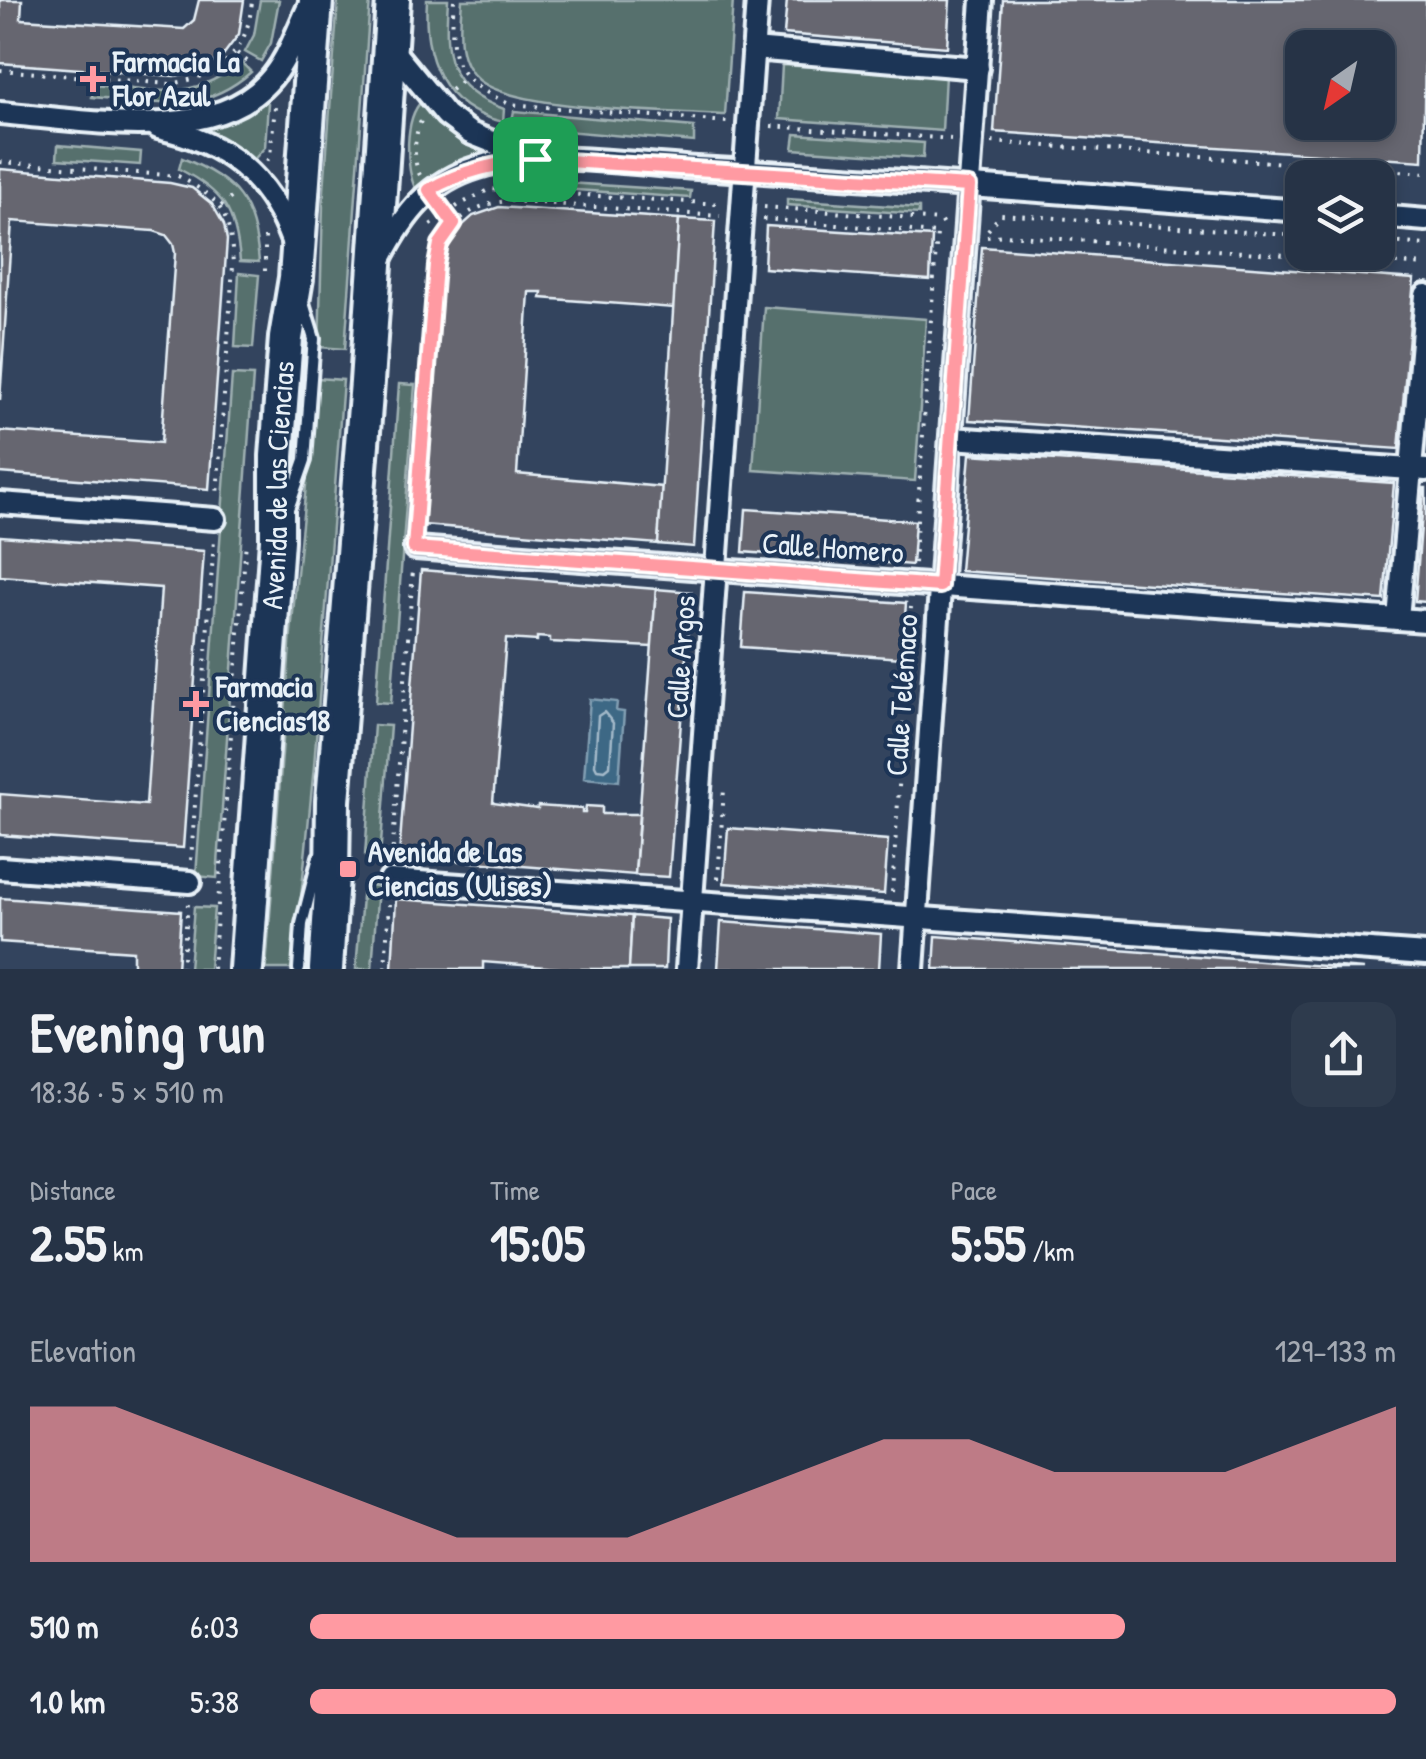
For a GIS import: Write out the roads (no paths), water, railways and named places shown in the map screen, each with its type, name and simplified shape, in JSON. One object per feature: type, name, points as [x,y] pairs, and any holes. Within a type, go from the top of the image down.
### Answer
[{"type":"main road","name":"Avenida de las Ciencias","points":[[246,969],[262,536],[278,438],[286,338],[297,267],[314,0]]},
{"type":"main road","points":[[326,969],[333,801],[394,0]]},
{"type":"street","points":[[0,114],[136,123],[190,120],[227,110],[250,98],[268,82],[286,57],[314,0]]},
{"type":"street","name":"Calle Argos","points":[[687,969],[756,0]]},
{"type":"street","name":"Calle Telémaco","points":[[913,969],[982,0]]},
{"type":"street","points":[[390,46],[436,104],[470,133],[535,159]]},
{"type":"street","points":[[754,49],[978,68]]},
{"type":"street","points":[[136,123],[178,132],[230,157],[254,176],[278,206],[297,267]]},
{"type":"street","points":[[374,272],[408,212],[429,190],[481,166],[535,159],[746,170],[1285,210]]},
{"type":"street","points":[[1395,217],[1426,220]]},
{"type":"street","points":[[1398,619],[1418,470],[1426,295]]},
{"type":"street","points":[[951,438],[1418,470]]},
{"type":"street","points":[[0,503],[215,519]]},
{"type":"street","name":"Calle Homero","points":[[414,548],[1426,621]]},
{"type":"street","points":[[0,868],[190,882]]},
{"type":"street","points":[[390,880],[917,917],[1380,960],[1426,954]]},
{"type":"lane","points":[[299,969],[302,924],[333,801]]},
{"type":"water","points":[[590,699],[617,702],[616,711],[624,712],[619,781],[584,778]]},
{"type":"place","name":"Farmacia La Flor Azul","points":[[93,79]]},
{"type":"place","name":"Farmacia Ciencias18","points":[[196,704]]},
{"type":"place","name":"Avenida de Las Ciencias (Ulises)","points":[[348,869]]}]
